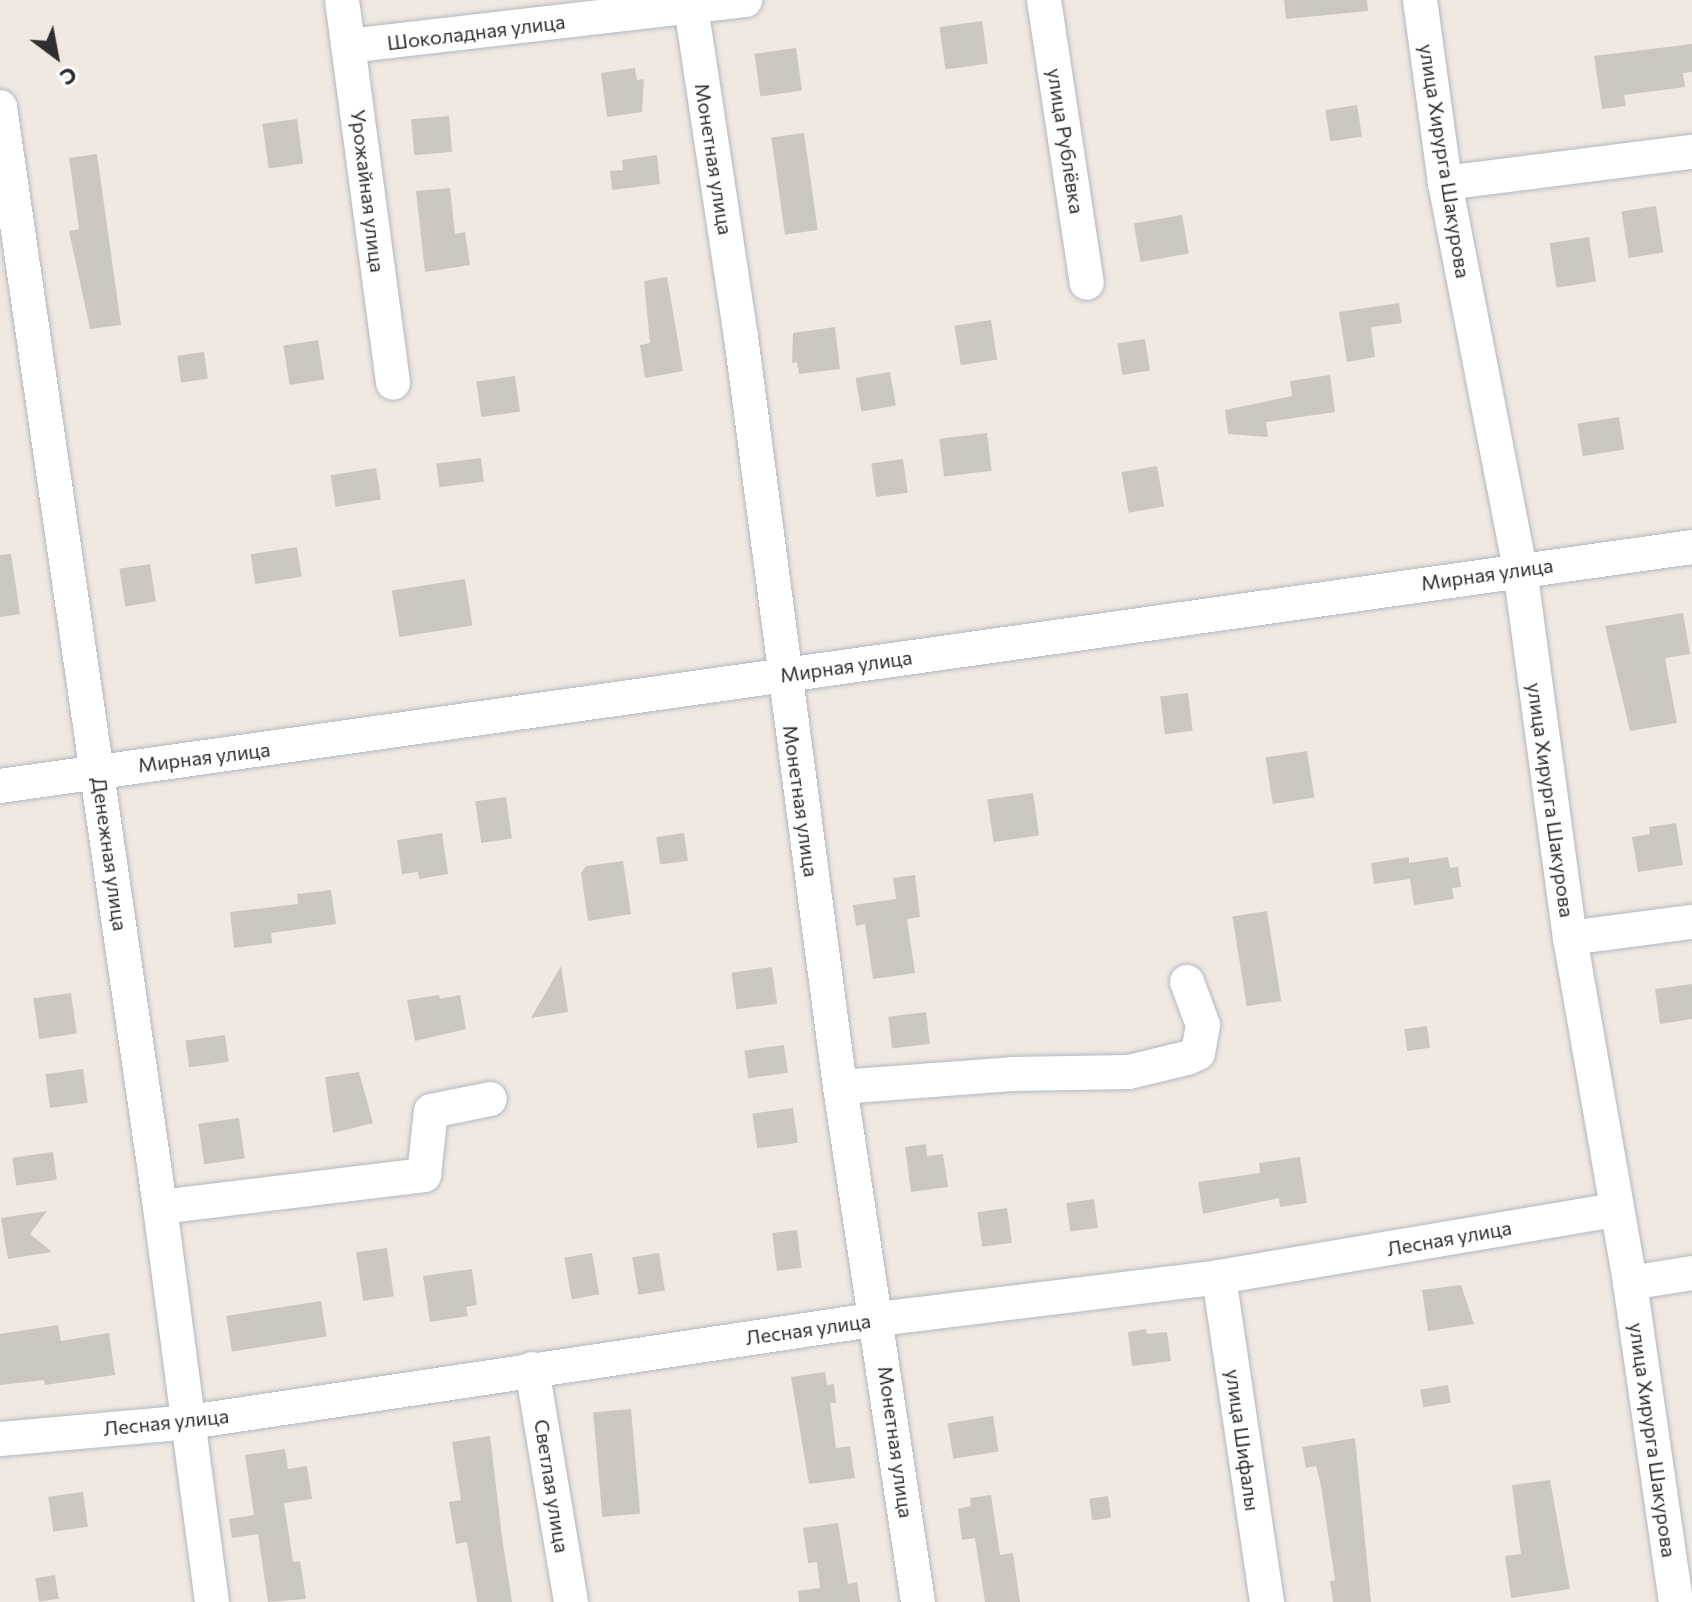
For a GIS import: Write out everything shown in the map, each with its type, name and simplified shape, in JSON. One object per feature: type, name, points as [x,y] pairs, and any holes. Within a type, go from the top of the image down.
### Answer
[{"type":"street","name":"Урожайная улица","points":[[342,0],[393,383]]},
{"type":"street","name":"Шоколадная улица","points":[[349,46],[745,0]]},
{"type":"street","name":"улица Рублёвка","points":[[1044,0],[1087,283]]},
{"type":"street","name":"улица Хирурга Шакурова","points":[[1420,0],[1445,183],[1520,569],[1570,938],[1614,1210],[1630,1283],[1676,1602]]},
{"type":"street","name":"Монетная улица","points":[[691,4],[741,337],[783,675],[840,1087],[878,1319],[918,1602]]},
{"type":"street","name":"Денежная улица","points":[[0,109],[160,1207],[212,1602]]},
{"type":"street","points":[[1445,183],[1692,152]]},
{"type":"street","name":"Мирная улица","points":[[0,786],[510,718],[783,675],[1692,547]]},
{"type":"street","points":[[1570,938],[1692,922]]},
{"type":"street","points":[[840,1087],[1012,1074],[1129,1072],[1187,1058],[1198,1053],[1203,1025],[1187,982]]},
{"type":"street","points":[[160,1207],[424,1175],[431,1111],[490,1099]]},
{"type":"street","name":"Лесная улица","points":[[0,1439],[190,1422],[878,1319],[1219,1277],[1614,1210]]},
{"type":"street","points":[[1630,1283],[1692,1273]]},
{"type":"street","name":"улица Шифалы","points":[[1219,1277],[1267,1602]]},
{"type":"street","name":"Светлая улица","points":[[532,1369],[571,1602]]},
{"type":"building","points":[[1284,0],[1367,0],[1368,11],[1286,19]]},
{"type":"building","points":[[982,21],[988,64],[945,70],[939,27]]},
{"type":"building","points":[[1692,44],[1692,72],[1683,73],[1685,87],[1624,95],[1626,106],[1602,109],[1594,56]]},
{"type":"building","points":[[796,48],[802,91],[760,96],[754,54]]},
{"type":"building","points":[[635,68],[637,80],[644,79],[642,112],[607,117],[601,73]]},
{"type":"building","points":[[1357,105],[1362,137],[1330,142],[1325,110]]},
{"type":"building","points":[[449,116],[452,152],[414,155],[411,119]]},
{"type":"building","points":[[297,119],[303,164],[269,168],[262,124]]},
{"type":"building","points":[[804,133],[818,230],[785,235],[771,138]]},
{"type":"building","points":[[97,154],[121,325],[90,329],[69,231],[79,229],[69,158]]},
{"type":"building","points":[[657,155],[660,184],[612,190],[610,171],[623,170],[622,160]]},
{"type":"building","points":[[450,188],[455,234],[465,232],[470,265],[425,272],[416,191]]},
{"type":"building","points":[[1656,206],[1663,252],[1629,258],[1621,211]]},
{"type":"building","points":[[1182,215],[1189,253],[1141,262],[1134,224]]},
{"type":"building","points":[[1589,237],[1596,281],[1557,288],[1549,243]]},
{"type":"building","points":[[667,277],[683,371],[645,378],[640,345],[650,343],[644,281]]},
{"type":"building","points":[[1399,303],[1402,323],[1371,327],[1375,357],[1347,362],[1339,312]]},
{"type":"building","points":[[991,320],[997,360],[961,365],[954,326]]},
{"type":"building","points":[[835,327],[840,369],[799,374],[797,362],[792,363],[793,333]]},
{"type":"building","points":[[1145,339],[1150,371],[1122,375],[1117,343]]},
{"type":"building","points":[[318,340],[324,380],[290,385],[283,345]]},
{"type":"building","points":[[204,352],[208,379],[181,382],[177,356]]},
{"type":"building","points":[[890,372],[896,405],[861,412],[856,378]]},
{"type":"building","points":[[1330,375],[1335,412],[1266,422],[1268,437],[1228,434],[1225,410],[1292,396],[1290,381]]},
{"type":"building","points":[[515,376],[520,412],[481,417],[476,381]]},
{"type":"building","points":[[1619,417],[1624,450],[1583,456],[1578,424]]},
{"type":"building","points":[[987,433],[992,471],[944,477],[939,439]]},
{"type":"building","points":[[481,458],[484,482],[439,487],[436,463]]},
{"type":"building","points":[[903,459],[908,493],[876,497],[871,463]]},
{"type":"building","points":[[1157,466],[1164,506],[1129,513],[1122,472]]},
{"type":"building","points":[[376,468],[381,500],[336,507],[331,475]]},
{"type":"building","points":[[297,547],[302,577],[255,584],[251,554]]},
{"type":"building","points":[[11,554],[20,614],[0,617],[0,555]]},
{"type":"building","points":[[150,564],[156,602],[125,606],[119,569]]},
{"type":"building","points":[[465,579],[472,625],[399,637],[392,591]]},
{"type":"building","points":[[1683,613],[1690,654],[1665,658],[1677,723],[1630,731],[1605,626]]},
{"type":"building","points":[[1188,693],[1193,731],[1165,734],[1160,696]]},
{"type":"building","points":[[1307,751],[1314,797],[1273,804],[1266,758]]},
{"type":"building","points":[[1033,793],[1039,836],[993,842],[987,799]]},
{"type":"building","points":[[506,797],[512,839],[481,843],[475,801]]},
{"type":"building","points":[[1676,823],[1683,865],[1638,872],[1632,837],[1650,834],[1649,827]]},
{"type":"building","points":[[442,833],[448,874],[419,879],[418,872],[402,874],[397,840]]},
{"type":"building","points":[[684,833],[688,861],[660,865],[656,837]]},
{"type":"building","points":[[1409,857],[1409,863],[1448,857],[1450,868],[1458,867],[1461,887],[1452,888],[1454,899],[1414,905],[1410,879],[1374,884],[1371,863]]},
{"type":"building","points":[[623,861],[631,914],[588,921],[581,873],[586,866]]},
{"type":"building","points":[[915,875],[920,917],[907,919],[915,973],[873,979],[865,924],[856,926],[853,905],[896,899],[893,878]]},
{"type":"building","points":[[331,890],[336,924],[271,933],[272,943],[234,948],[230,912],[298,904],[297,894]]},
{"type":"building","points":[[1267,911],[1281,1001],[1247,1006],[1232,916]]},
{"type":"building","points":[[561,966],[568,1012],[531,1018]]},
{"type":"building","points":[[772,967],[777,1004],[737,1009],[731,973]]},
{"type":"building","points":[[1692,984],[1692,1019],[1660,1024],[1655,989]]},
{"type":"building","points":[[71,993],[77,1034],[39,1039],[33,998]]},
{"type":"building","points":[[439,995],[440,999],[460,995],[466,1029],[415,1041],[407,1000]]},
{"type":"building","points":[[926,1012],[930,1044],[892,1048],[888,1017]]},
{"type":"building","points":[[1427,1026],[1430,1048],[1407,1051],[1404,1029]]},
{"type":"building","points":[[225,1035],[229,1062],[189,1067],[185,1041]]},
{"type":"building","points":[[784,1045],[788,1073],[748,1078],[744,1051]]},
{"type":"building","points":[[83,1069],[88,1103],[50,1108],[45,1074]]},
{"type":"building","points":[[359,1072],[373,1123],[333,1133],[325,1077]]},
{"type":"building","points":[[793,1108],[798,1143],[757,1148],[752,1114]]},
{"type":"building","points":[[239,1118],[245,1159],[204,1164],[198,1124]]},
{"type":"building","points":[[926,1144],[927,1156],[943,1154],[948,1187],[911,1192],[905,1147]]},
{"type":"building","points":[[53,1152],[57,1180],[16,1185],[12,1158]]},
{"type":"building","points":[[1300,1157],[1307,1203],[1280,1207],[1279,1198],[1203,1214],[1198,1182],[1260,1173],[1259,1163]]},
{"type":"building","points":[[1094,1199],[1098,1228],[1070,1232],[1066,1203]]},
{"type":"building","points":[[1007,1208],[1012,1243],[982,1247],[977,1212]]},
{"type":"building","points":[[47,1211],[30,1234],[52,1252],[8,1259],[1,1218]]},
{"type":"building","points":[[797,1230],[802,1268],[777,1271],[772,1233]]},
{"type":"building","points":[[387,1248],[394,1297],[363,1301],[356,1252]]},
{"type":"building","points":[[592,1253],[599,1294],[572,1299],[564,1258]]},
{"type":"building","points":[[659,1253],[665,1291],[638,1295],[632,1257]]},
{"type":"building","points":[[472,1269],[477,1305],[466,1307],[468,1316],[430,1322],[423,1276]]},
{"type":"building","points":[[1461,1285],[1474,1324],[1428,1331],[1422,1290]]},
{"type":"building","points":[[321,1301],[327,1337],[232,1352],[226,1316]]},
{"type":"building","points":[[58,1325],[61,1341],[109,1333],[115,1375],[45,1385],[44,1380],[0,1385],[0,1334]]},
{"type":"building","points":[[1146,1329],[1147,1334],[1167,1332],[1171,1361],[1132,1366],[1128,1332]]},
{"type":"building","points":[[825,1372],[827,1385],[834,1384],[836,1403],[830,1403],[836,1448],[850,1446],[855,1478],[809,1484],[791,1377]]},
{"type":"building","points":[[1448,1385],[1451,1403],[1423,1407],[1420,1389]]},
{"type":"building","points":[[631,1409],[640,1514],[602,1517],[593,1412]]},
{"type":"building","points":[[993,1416],[999,1452],[953,1459],[948,1423]]},
{"type":"building","points":[[490,1436],[512,1602],[477,1602],[467,1542],[456,1544],[449,1502],[461,1500],[452,1442]]},
{"type":"building","points":[[1355,1438],[1371,1602],[1333,1602],[1330,1581],[1335,1580],[1321,1486],[1316,1466],[1306,1468],[1302,1447]]},
{"type":"building","points":[[285,1449],[288,1469],[307,1466],[312,1499],[284,1503],[293,1562],[300,1561],[306,1599],[268,1602],[258,1534],[232,1538],[229,1519],[254,1515],[245,1455]]},
{"type":"building","points":[[1550,1480],[1570,1589],[1511,1598],[1505,1556],[1521,1554],[1512,1485]]},
{"type":"building","points":[[83,1492],[88,1527],[53,1532],[48,1497]]},
{"type":"building","points":[[991,1495],[1000,1555],[1013,1553],[1020,1602],[985,1602],[975,1538],[962,1540],[958,1509],[971,1506],[970,1498]]},
{"type":"building","points":[[1108,1496],[1111,1518],[1092,1520],[1089,1499]]},
{"type":"building","points":[[838,1523],[848,1584],[857,1582],[860,1602],[799,1602],[798,1591],[820,1588],[817,1562],[808,1563],[803,1528]]},
{"type":"building","points":[[55,1575],[59,1599],[39,1602],[35,1578]]}]
